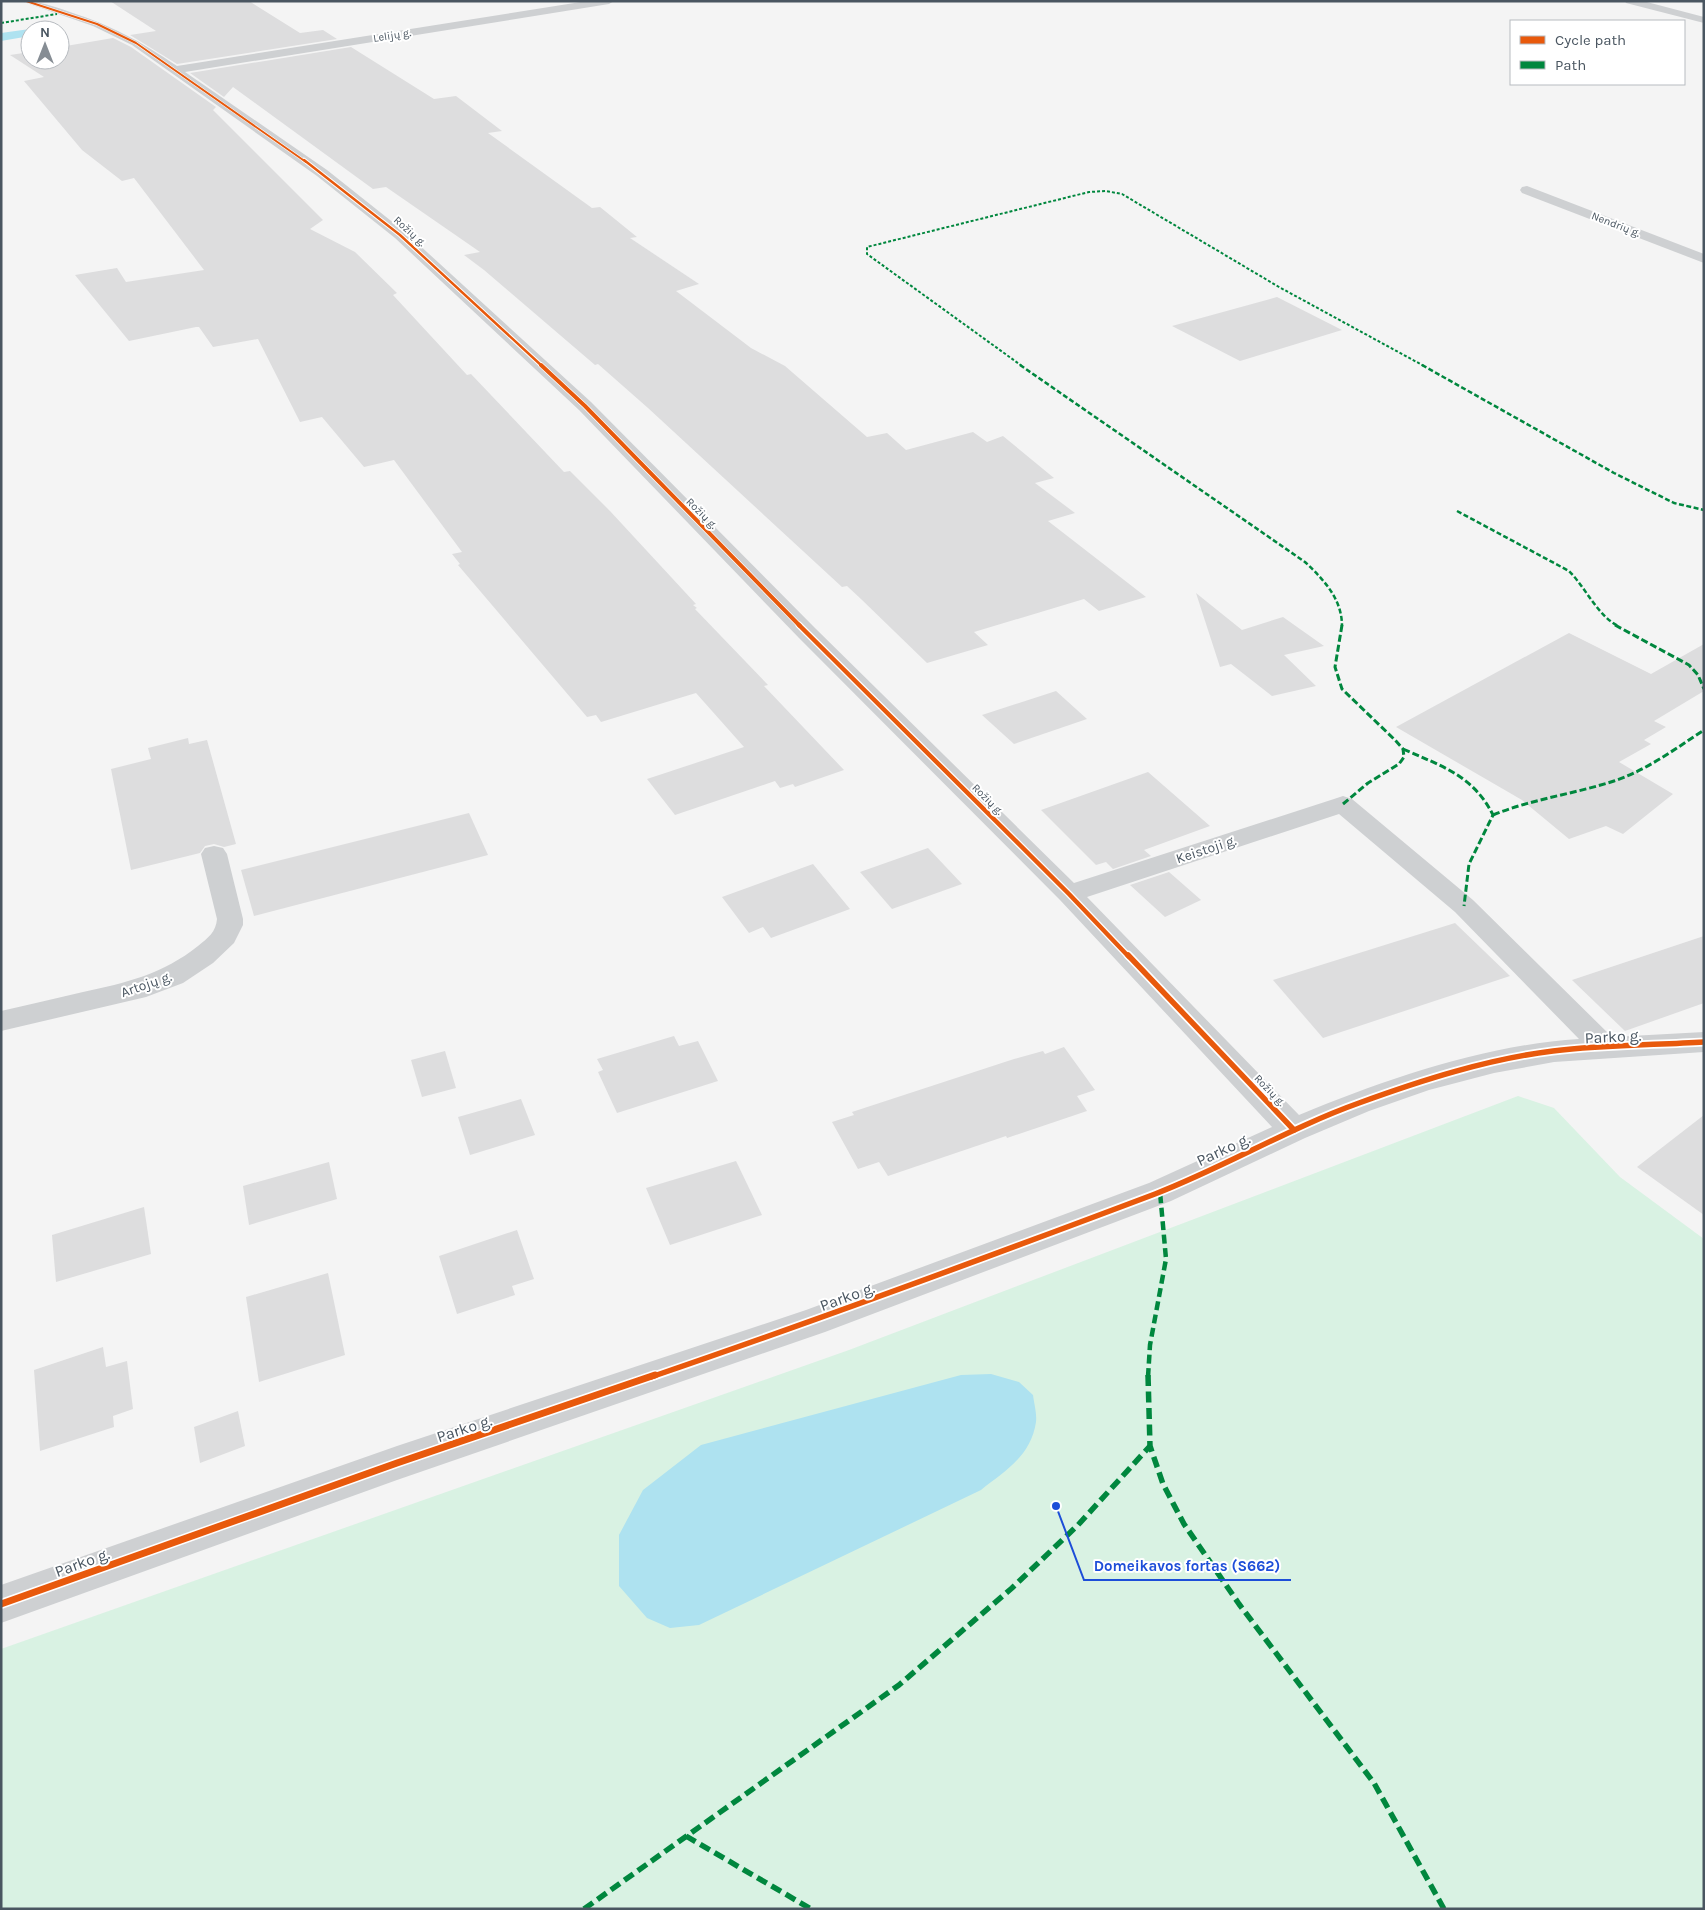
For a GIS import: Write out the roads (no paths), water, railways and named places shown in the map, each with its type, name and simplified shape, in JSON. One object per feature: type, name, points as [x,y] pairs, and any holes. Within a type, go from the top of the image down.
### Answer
[{"type":"street","name":"Rožių g.","points":[[26,1],[64,12],[116,32],[176,70],[362,204],[400,235],[585,406],[800,626],[1069,894],[1294,1130]]},
{"type":"street","name":"Lelijų g.","points":[[176,70],[609,1]]},
{"type":"street","points":[[1630,1],[1704,20]]},
{"type":"street","name":"Nendrių g.","points":[[1527,190],[1704,259]]},
{"type":"street","name":"Keistoji g.","points":[[1069,894],[1343,804],[1464,906],[1605,1048]]},
{"type":"street","name":"Artojų g.","points":[[1,1021],[136,990],[157,983],[174,976],[210,950],[229,930],[230,919],[214,854]]},
{"type":"street","name":"Parko g.","points":[[1,1604],[397,1463],[813,1322],[1160,1192],[1294,1130],[1358,1103],[1424,1081],[1494,1062],[1554,1051],[1704,1042]]},
{"type":"water","points":[[20,30],[20,38],[1,41],[1,33]]},
{"type":"water","points":[[991,1374],[1019,1382],[1033,1395],[1036,1422],[1029,1444],[1016,1462],[981,1490],[699,1625],[670,1628],[647,1618],[619,1586],[619,1535],[643,1490],[701,1445],[961,1375]]},
{"type":"place","name":"Domeikavos fortas (S662)","points":[[1056,1506]]}]
